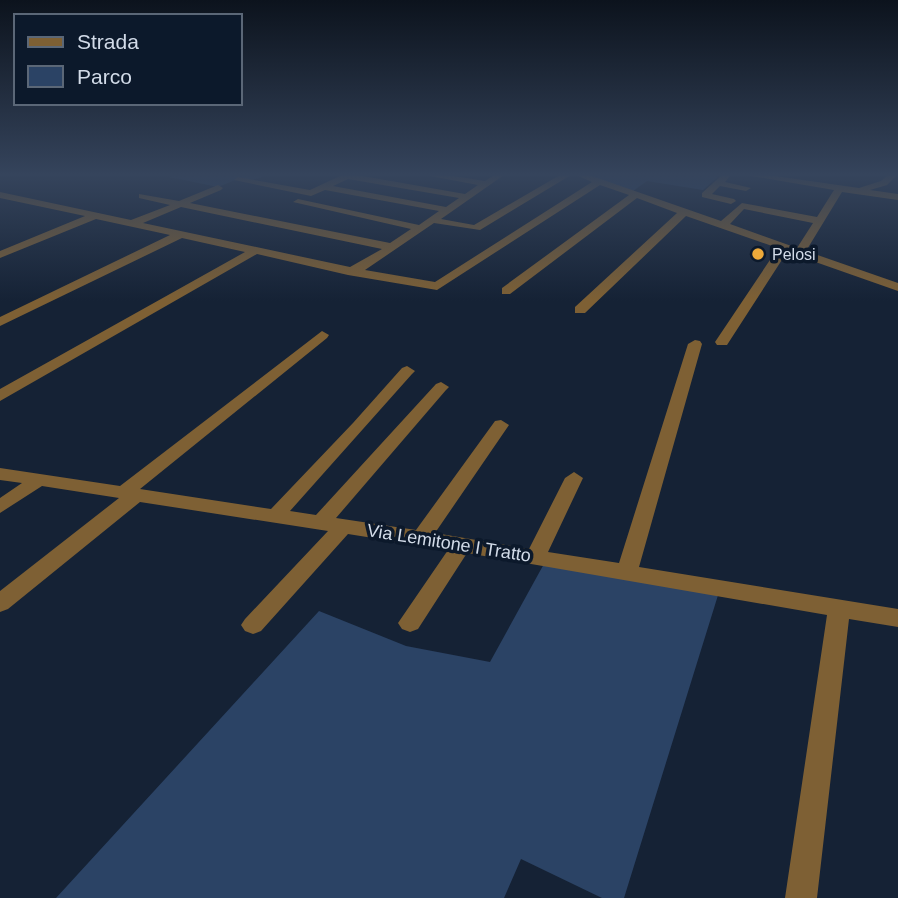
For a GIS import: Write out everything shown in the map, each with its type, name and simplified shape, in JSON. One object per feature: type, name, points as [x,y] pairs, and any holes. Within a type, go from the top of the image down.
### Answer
[{"type":"street","points":[[0,255],[90,217]]},
{"type":"street","points":[[96,217],[337,269],[437,286],[545,217]]},
{"type":"street","points":[[130,225],[150,217]]},
{"type":"street","points":[[244,217],[391,247]]},
{"type":"street","points":[[368,217],[420,228]]},
{"type":"street","points":[[337,269],[359,269],[437,217]]},
{"type":"street","points":[[432,220],[476,228],[495,217]]},
{"type":"street","points":[[506,291],[605,217]]},
{"type":"street","points":[[580,310],[679,217]]},
{"type":"street","points":[[703,217],[898,287]]},
{"type":"street","points":[[724,224],[731,217]]},
{"type":"street","points":[[798,217],[820,221]]},
{"type":"street","points":[[800,252],[823,217]]},
{"type":"street","points":[[0,322],[179,234]]},
{"type":"street","points":[[722,342],[784,247]]},
{"type":"street","points":[[0,396],[254,251]]},
{"type":"street","points":[[0,603],[322,335]]},
{"type":"street","points":[[627,572],[695,344]]},
{"type":"street","points":[[274,516],[359,427],[407,371]]},
{"type":"street","points":[[320,524],[441,387]]},
{"type":"street","points":[[421,538],[500,425]]},
{"type":"street","name":"Via Lemitone I Tratto","points":[[0,474],[421,538],[898,618]]},
{"type":"street","points":[[535,557],[574,478]]},
{"type":"street","points":[[0,507],[39,480]]},
{"type":"street","points":[[253,625],[343,527]]},
{"type":"street","points":[[410,623],[462,545]]},
{"type":"street","points":[[801,898],[839,607]]},
{"type":"green space","points":[[545,562],[719,592],[624,898],[602,898],[521,859],[504,898],[56,898],[319,611],[406,646],[490,662]]},
{"type":"place","name":"Pelosi","points":[[758,254]]}]
